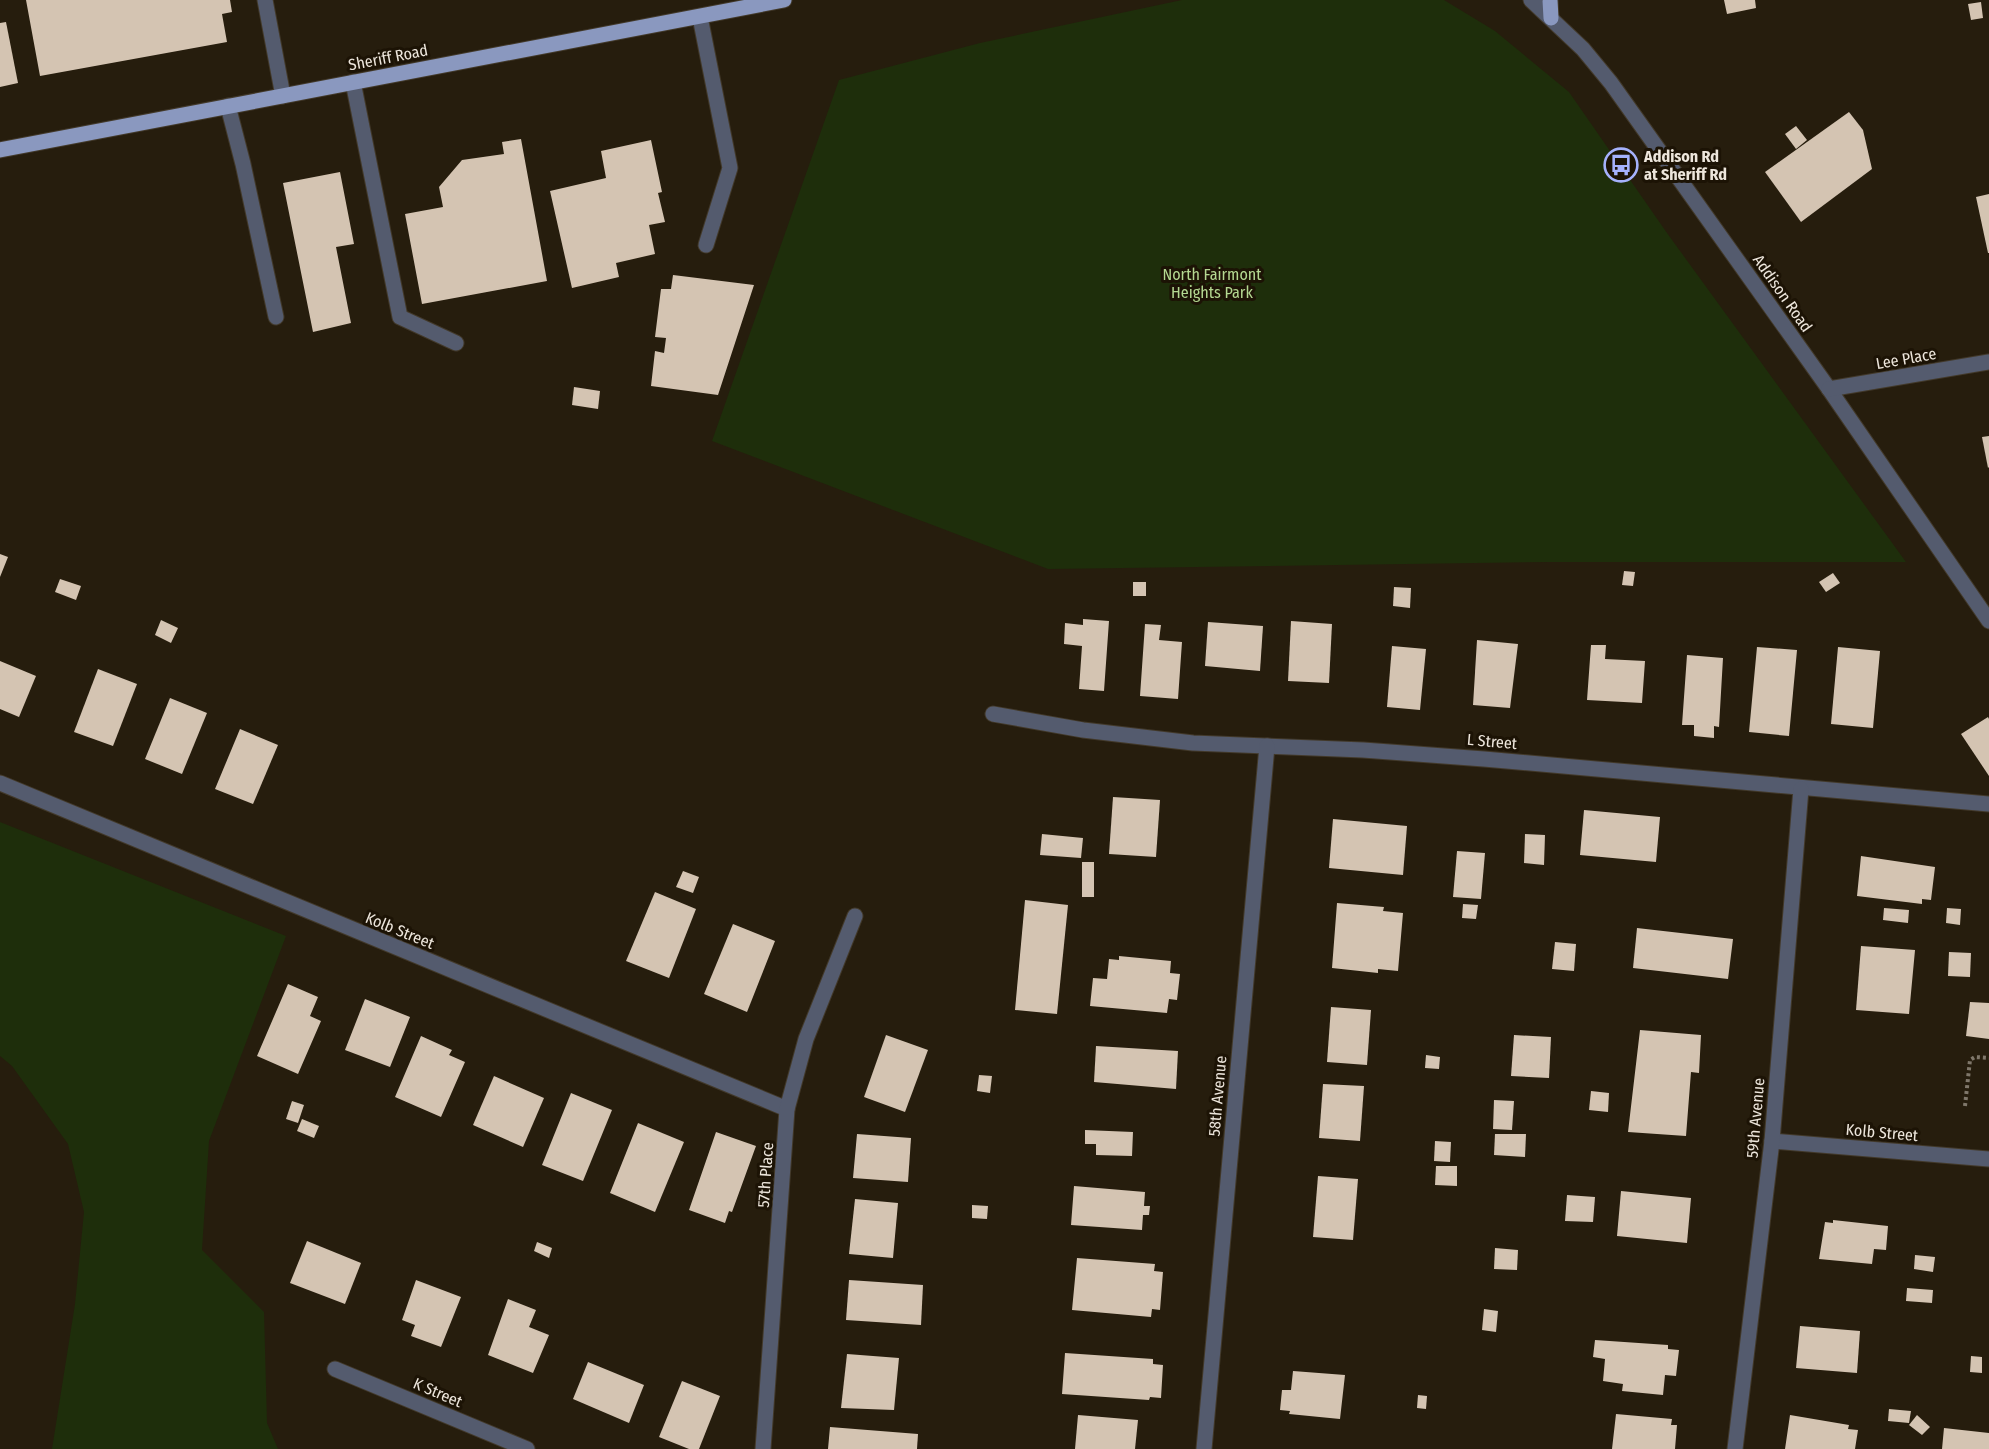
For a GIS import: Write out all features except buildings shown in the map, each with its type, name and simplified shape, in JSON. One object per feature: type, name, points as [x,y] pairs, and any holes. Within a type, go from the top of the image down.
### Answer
[{"type":"main road","name":"Sheriff Road","points":[[0,150],[784,0]]},
{"type":"main road","points":[[1550,0],[1551,18]]},
{"type":"street","points":[[265,0],[283,96]]},
{"type":"street","name":"Addison Road","points":[[1531,0],[1583,49],[1611,83],[1829,389],[1989,621]]},
{"type":"street","points":[[700,17],[730,168],[706,245]]},
{"type":"street","points":[[353,82],[400,317],[456,343]]},
{"type":"street","points":[[228,106],[276,317]]},
{"type":"street","name":"Lee Place","points":[[1829,389],[1989,362]]},
{"type":"street","name":"L Street","points":[[993,714],[1136,737],[1494,759],[1801,789],[1989,804]]},
{"type":"street","name":"58th Avenue","points":[[1204,1449],[1267,746]]},
{"type":"street","name":"Kolb Street","points":[[0,783],[787,1109]]},
{"type":"street","name":"59th Avenue","points":[[1735,1449],[1772,1141],[1801,789]]},
{"type":"street","name":"57th Place","points":[[763,1449],[787,1109],[806,1038],[855,916]]},
{"type":"street","name":"Kolb Street","points":[[1772,1141],[1989,1159]]},
{"type":"street","name":"K Street","points":[[335,1369],[527,1449]]},
{"type":"path","points":[[1965,1106],[1970,1060],[1975,1057],[1989,1058]]},
{"type":"green space","name":"North Fairmont Heights Park","points":[[1182,0],[1444,0],[1495,31],[1569,92],[1667,233],[1906,562],[1550,562],[1048,569],[712,441],[839,80],[980,43]]},
{"type":"green space","points":[[0,822],[286,936],[209,1141],[202,1250],[264,1312],[267,1423],[278,1449],[52,1449],[75,1304],[84,1212],[68,1144],[12,1066],[0,1056]]},
{"type":"place","name":"Addison Rd at Sheriff Rd","points":[[1621,165]]}]
